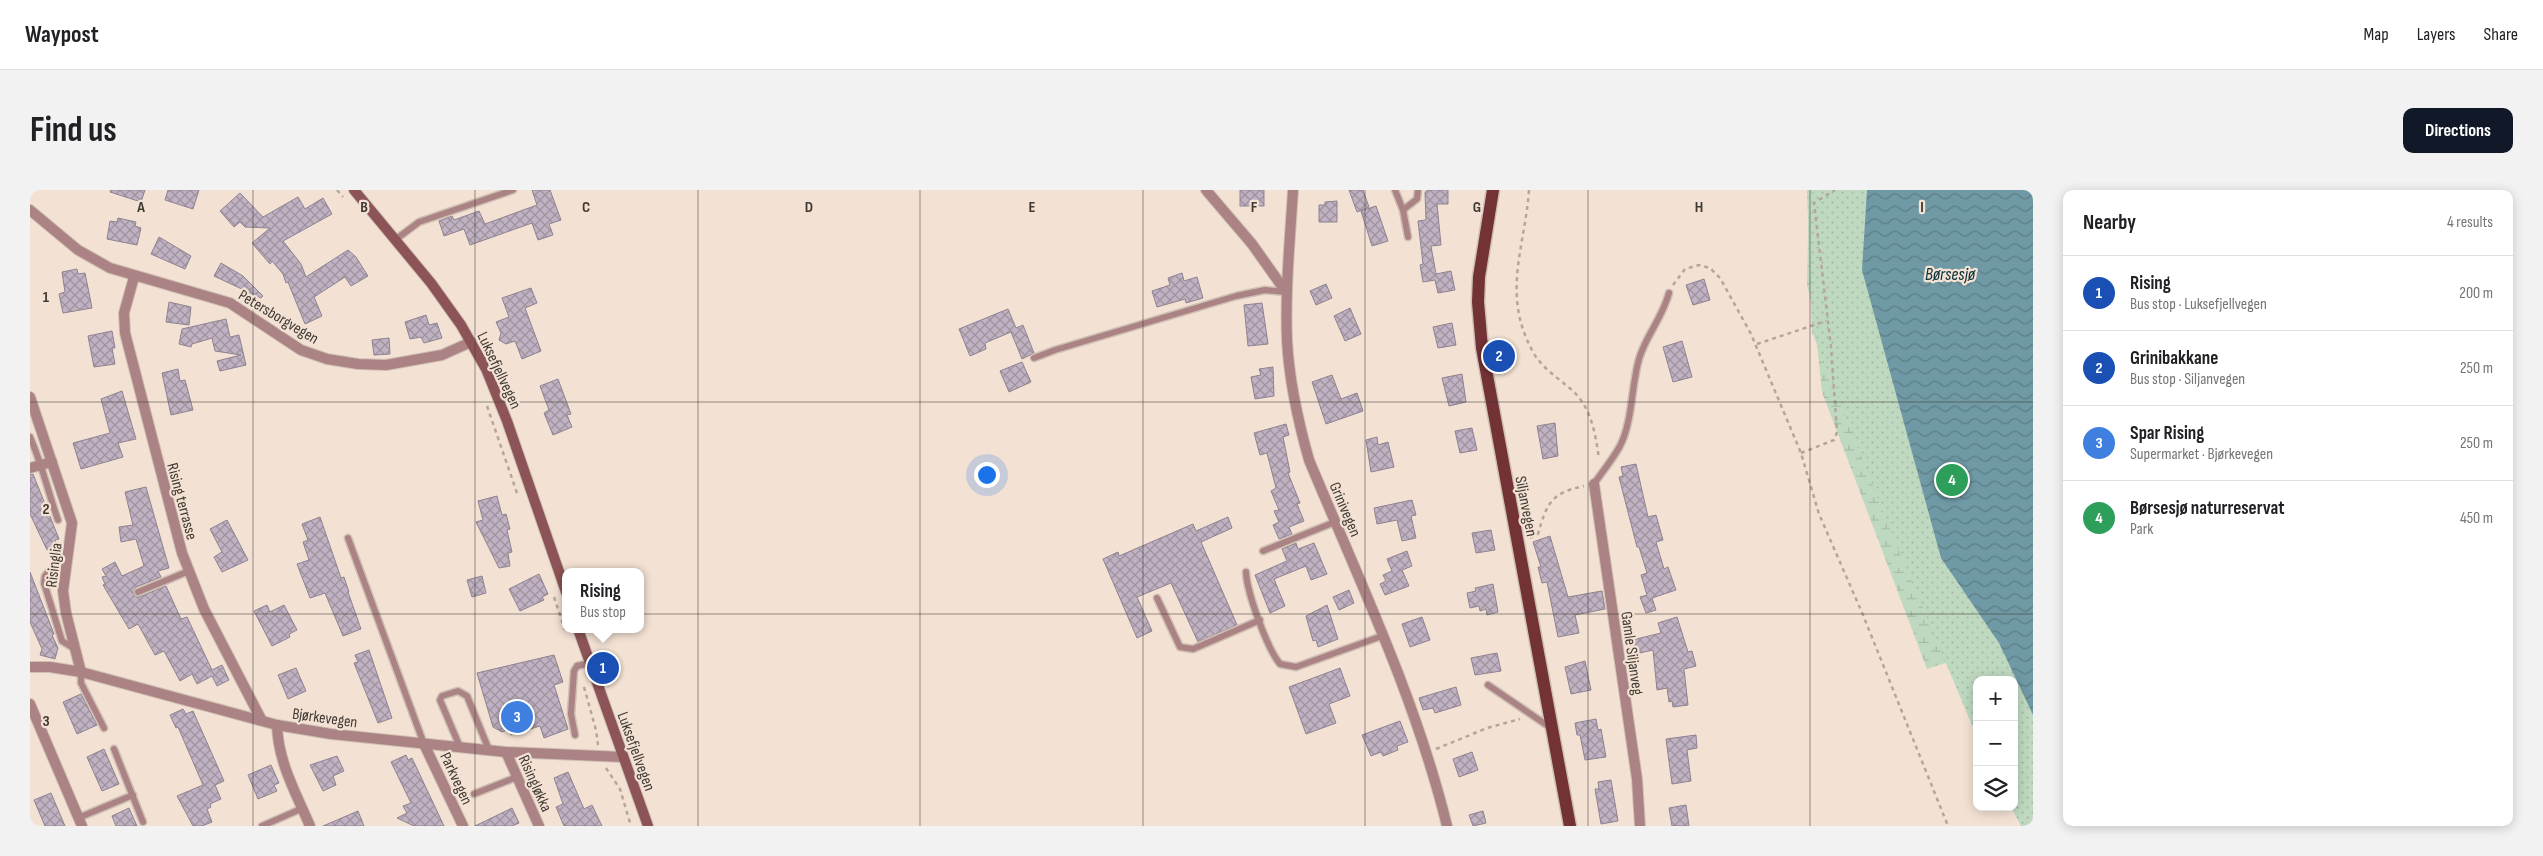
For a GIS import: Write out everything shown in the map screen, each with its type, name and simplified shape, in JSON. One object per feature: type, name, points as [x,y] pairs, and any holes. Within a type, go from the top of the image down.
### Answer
[{"type":"main road","name":"Luksefjellvegen","points":[[354,190],[431,283],[471,342],[502,407],[562,580]]},
{"type":"main road","name":"Siljanvegen","points":[[1493,190],[1479,277],[1478,310],[1485,375],[1570,826]]},
{"type":"main road","name":"Luksefjellvegen","points":[[579,633],[648,826]]},
{"type":"street","points":[[1206,190],[1252,244],[1286,292]]},
{"type":"street","name":"Grinivegen","points":[[1293,190],[1286,292],[1287,341],[1296,409],[1309,460],[1428,752],[1447,826]]},
{"type":"street","name":"Petersborgvegen","points":[[30,210],[78,250],[110,268],[134,277],[197,292],[230,303],[301,350],[327,359],[358,364],[386,365],[434,358],[471,342]]},
{"type":"street","name":"Rising terrasse","points":[[134,277],[124,313],[125,334],[171,515],[189,571],[204,609],[261,720]]},
{"type":"street","name":"Risinglia","points":[[30,397],[47,464],[72,523],[71,547],[66,568],[64,592],[66,613],[81,672]]},
{"type":"street","points":[[30,468],[47,464]]},
{"type":"street","name":"Gamle Siljanveg","points":[[1594,484],[1637,779],[1640,826]]},
{"type":"street","name":"Bjørkevegen","points":[[30,667],[50,667],[81,672],[278,725],[331,734],[506,752],[599,757],[623,756]]},
{"type":"street","points":[[30,704],[80,822]]},
{"type":"street","points":[[278,725],[278,744],[281,761],[310,826]]},
{"type":"street","name":"Parkvegen","points":[[424,744],[463,826]]},
{"type":"street","name":"Risingløkka","points":[[506,752],[539,826]]},
{"type":"lane","points":[[395,240],[419,222],[513,190]]},
{"type":"lane","points":[[1395,190],[1403,210],[1408,237]]},
{"type":"lane","points":[[1403,210],[1417,199],[1418,190]]},
{"type":"lane","points":[[1034,358],[1236,296],[1265,290],[1286,292]]},
{"type":"lane","points":[[1594,484],[1620,446],[1626,429],[1638,360],[1646,341],[1664,312],[1669,293]]},
{"type":"lane","points":[[30,437],[47,464],[43,477],[58,520]]},
{"type":"lane","points":[[1263,551],[1335,522]]},
{"type":"lane","points":[[348,538],[424,744]]},
{"type":"lane","points":[[66,568],[49,571],[45,576],[44,583],[62,641],[76,650]]},
{"type":"lane","points":[[138,592],[189,571]]},
{"type":"lane","points":[[1246,572],[1247,584],[1260,620],[1274,656],[1280,664],[1296,667],[1382,636]]},
{"type":"lane","points":[[1157,598],[1180,647],[1184,649],[1193,649],[1260,620]]},
{"type":"lane","points":[[576,734],[571,714],[574,670],[577,666],[590,663]]},
{"type":"lane","points":[[81,672],[81,683],[104,728]]},
{"type":"lane","points":[[1488,685],[1552,729]]},
{"type":"lane","points":[[460,747],[440,700],[442,696],[458,691],[467,696],[489,750]]},
{"type":"lane","points":[[114,749],[143,822]]},
{"type":"lane","points":[[474,794],[517,777]]},
{"type":"lane","points":[[80,822],[132,795]]},
{"type":"lane","points":[[262,826],[303,808]]},
{"type":"path","points":[[337,190],[346,202]]},
{"type":"path","points":[[1528,190],[1527,212],[1516,270],[1517,298],[1522,325],[1533,352],[1545,367],[1583,402],[1596,441],[1601,474]]},
{"type":"path","points":[[1801,453],[1834,440],[1837,432],[1831,347],[1826,321],[1814,203],[1835,190]]},
{"type":"path","points":[[1669,293],[1677,277],[1685,269],[1699,265],[1710,268],[1720,278],[1756,345],[1801,453],[1819,514],[1863,615],[1948,826]]},
{"type":"path","points":[[1756,345],[1826,321]]},
{"type":"path","points":[[484,399],[520,501]]},
{"type":"path","points":[[1517,543],[1538,534],[1544,512],[1553,498],[1566,490],[1594,484]]},
{"type":"path","points":[[553,593],[562,621]]},
{"type":"path","points":[[566,633],[568,639]]},
{"type":"path","points":[[577,666],[596,730],[599,757],[620,789],[631,826]]},
{"type":"path","points":[[1428,752],[1487,728],[1532,715]]},
{"type":"green space","name":"Børsesjø","points":[[1807,190],[2033,190],[2033,826],[2021,826],[2013,811],[2018,811],[2018,676],[1973,676],[1973,727],[1895,542],[1812,332]]},
{"type":"green space","points":[[1809,190],[1949,662],[1927,669],[1822,392],[1814,315],[1807,285]]},
{"type":"water","name":"Børsesjø","points":[[1867,190],[2033,190],[2033,715],[2018,683],[2018,676],[2015,676],[1999,643],[1941,558],[1862,270]]},
{"type":"building","points":[[111,190],[145,190],[141,202],[110,192]]},
{"type":"building","points":[[168,190],[199,190],[193,209],[165,200]]},
{"type":"building","points":[[532,190],[550,190],[561,220],[549,224],[553,235],[538,240],[532,223],[470,245],[464,229],[444,236],[439,221],[452,216],[454,220],[479,211],[485,224],[537,205]]},
{"type":"building","points":[[1240,190],[1264,190],[1264,206],[1240,206]]},
{"type":"building","points":[[1349,190],[1363,190],[1369,207],[1357,212]]},
{"type":"building","points":[[1428,190],[1448,190],[1448,204],[1437,204],[1441,245],[1431,246],[1436,274],[1451,271],[1455,290],[1438,293],[1435,280],[1423,282],[1420,265],[1423,264],[1418,221],[1426,220],[1425,192]]},
{"type":"building","points":[[240,193],[263,217],[298,197],[305,209],[323,198],[332,214],[283,241],[301,264],[306,277],[348,250],[356,257],[368,276],[351,286],[345,277],[314,297],[322,316],[305,324],[283,274],[272,261],[270,264],[252,243],[270,228],[245,227],[240,222],[234,227],[220,211]]},
{"type":"building","points":[[1337,201],[1337,222],[1319,222],[1319,205],[1325,205],[1325,202]]},
{"type":"building","points":[[1376,206],[1388,241],[1372,246],[1361,211]]},
{"type":"building","points":[[118,218],[136,222],[135,226],[141,228],[137,245],[107,239],[110,221],[117,222]]},
{"type":"building","points":[[159,237],[191,256],[185,269],[151,254]]},
{"type":"building","points":[[221,263],[243,276],[263,296],[261,298],[214,276]]},
{"type":"building","points":[[77,269],[78,274],[85,273],[92,308],[63,313],[59,294],[65,292],[62,272]]},
{"type":"building","points":[[1182,273],[1184,281],[1197,277],[1203,298],[1186,303],[1185,299],[1157,307],[1152,291],[1170,285],[1168,278]]},
{"type":"building","points":[[1704,279],[1710,300],[1693,305],[1686,285]]},
{"type":"building","points":[[1326,284],[1332,298],[1316,305],[1310,291]]},
{"type":"building","points":[[531,288],[537,303],[525,308],[541,351],[522,359],[515,341],[506,344],[499,340],[501,333],[496,322],[509,317],[502,298]]},
{"type":"building","points":[[169,302],[191,307],[189,325],[166,322]]},
{"type":"building","points":[[1262,303],[1268,344],[1248,346],[1244,305]]},
{"type":"building","points":[[1350,308],[1361,334],[1345,341],[1334,316]]},
{"type":"building","points":[[1008,309],[1016,328],[1023,325],[1034,353],[1022,359],[1011,332],[985,343],[986,349],[970,356],[959,329]]},
{"type":"building","points":[[426,315],[429,325],[437,323],[442,338],[424,343],[421,337],[410,339],[405,322]]},
{"type":"building","points":[[226,319],[230,337],[239,335],[246,365],[220,371],[217,361],[241,355],[215,351],[212,338],[192,344],[191,347],[179,344],[182,329]]},
{"type":"building","points":[[1452,323],[1456,345],[1438,348],[1433,327]]},
{"type":"building","points":[[112,331],[115,348],[112,348],[115,364],[94,367],[88,336]]},
{"type":"building","points":[[389,338],[390,354],[374,355],[372,340]]},
{"type":"building","points":[[1682,341],[1692,377],[1673,382],[1663,347]]},
{"type":"building","points":[[1022,362],[1031,382],[1009,392],[1000,371]]},
{"type":"building","points":[[1273,367],[1274,396],[1255,399],[1251,377],[1261,375],[1259,369]]},
{"type":"building","points":[[178,369],[180,381],[185,380],[193,410],[171,415],[162,373]]},
{"type":"building","points":[[1462,374],[1466,402],[1449,406],[1442,378]]},
{"type":"building","points":[[1332,375],[1341,399],[1357,393],[1363,411],[1326,424],[1312,382]]},
{"type":"building","points":[[558,379],[571,414],[567,415],[572,427],[553,435],[544,413],[549,410],[540,386]]},
{"type":"building","points":[[122,391],[136,439],[118,443],[123,457],[81,469],[73,443],[110,433],[101,399]]},
{"type":"building","points":[[1555,423],[1558,456],[1543,459],[1537,426]]},
{"type":"building","points":[[1286,424],[1289,435],[1283,437],[1290,472],[1288,473],[1300,503],[1297,504],[1304,521],[1289,527],[1292,534],[1279,539],[1273,525],[1279,522],[1274,511],[1279,510],[1271,491],[1276,488],[1267,453],[1260,455],[1254,433]]},
{"type":"building","points":[[1472,428],[1477,450],[1460,453],[1455,431]]},
{"type":"building","points":[[1377,437],[1378,445],[1388,442],[1394,467],[1371,472],[1366,440]]},
{"type":"building","points":[[1636,464],[1648,517],[1656,515],[1663,540],[1656,542],[1664,569],[1668,567],[1676,590],[1652,598],[1656,610],[1646,613],[1640,597],[1647,595],[1641,575],[1647,573],[1639,547],[1637,547],[1619,477],[1623,476],[1621,467]]},
{"type":"building","points":[[33,474],[59,539],[55,540],[57,546],[47,550],[30,514],[30,475]]},
{"type":"building","points":[[146,487],[169,568],[158,571],[161,577],[136,587],[133,593],[139,597],[166,586],[181,619],[187,617],[212,670],[222,665],[229,680],[217,686],[212,676],[197,684],[192,674],[180,681],[164,651],[155,655],[138,624],[129,629],[103,585],[105,584],[102,577],[106,576],[102,569],[115,562],[122,576],[144,566],[136,539],[121,542],[119,527],[133,525],[125,492]]},
{"type":"building","points":[[497,496],[502,515],[506,514],[510,529],[507,530],[512,552],[508,553],[510,566],[499,568],[476,522],[483,520],[478,501]]},
{"type":"building","points":[[1412,500],[1416,515],[1411,516],[1416,538],[1402,541],[1397,520],[1377,524],[1374,508]]},
{"type":"building","points":[[320,517],[341,578],[344,577],[361,629],[343,636],[325,593],[310,598],[297,564],[309,560],[303,542],[308,540],[302,524]]},
{"type":"building","points":[[1228,517],[1232,528],[1201,542],[1237,625],[1198,642],[1171,583],[1137,597],[1152,631],[1137,638],[1103,559],[1118,552],[1119,556],[1193,524],[1196,531]]},
{"type":"building","points":[[227,520],[248,560],[222,572],[214,557],[222,552],[210,529]]},
{"type":"building","points":[[1491,530],[1495,550],[1476,553],[1472,533]]},
{"type":"building","points":[[1550,536],[1568,597],[1602,591],[1605,609],[1575,615],[1579,633],[1558,637],[1547,582],[1542,583],[1538,567],[1541,567],[1533,542]]},
{"type":"building","points":[[1296,543],[1298,549],[1314,543],[1327,574],[1311,580],[1306,566],[1274,579],[1285,606],[1270,613],[1255,575],[1287,561],[1282,549]]},
{"type":"building","points":[[1407,551],[1412,566],[1402,570],[1409,586],[1385,595],[1380,584],[1386,581],[1383,575],[1392,571],[1387,559]]},
{"type":"building","points":[[30,572],[54,634],[52,635],[58,648],[55,659],[40,655],[42,649],[30,622]]},
{"type":"building","points":[[539,574],[548,594],[542,597],[544,600],[520,611],[509,589]]},
{"type":"building","points":[[482,576],[486,593],[472,597],[467,580]]},
{"type":"building","points":[[1493,584],[1498,612],[1487,615],[1486,609],[1480,611],[1479,606],[1470,608],[1467,593],[1476,591],[1475,588]]},
{"type":"building","points":[[1349,590],[1354,603],[1339,610],[1333,597]]},
{"type":"building","points":[[267,605],[270,612],[284,605],[297,630],[289,634],[290,637],[272,646],[254,611]]},
{"type":"building","points":[[1327,605],[1338,639],[1318,647],[1316,640],[1313,641],[1306,616]]},
{"type":"building","points":[[1422,617],[1430,640],[1410,647],[1402,624]]},
{"type":"building","points":[[1677,617],[1688,652],[1692,651],[1696,666],[1684,669],[1688,705],[1673,707],[1672,701],[1669,702],[1667,688],[1657,690],[1653,650],[1631,655],[1628,641],[1661,633],[1658,623]]},
{"type":"building","points":[[369,650],[392,718],[378,723],[354,663],[358,662],[355,655]]},
{"type":"building","points":[[1497,653],[1501,671],[1475,675],[1471,658]]},
{"type":"building","points":[[554,655],[563,682],[554,685],[568,729],[544,738],[540,726],[511,735],[509,729],[502,732],[493,727],[477,673]]},
{"type":"building","points":[[1585,661],[1591,690],[1571,694],[1565,667]]},
{"type":"building","points":[[296,668],[306,691],[288,699],[278,675]]},
{"type":"building","points":[[1340,668],[1350,696],[1329,704],[1336,723],[1306,734],[1289,687]]},
{"type":"building","points":[[1456,687],[1461,705],[1435,713],[1433,708],[1423,710],[1419,698]]},
{"type":"building","points":[[81,694],[97,725],[77,734],[63,702]]},
{"type":"building","points":[[183,709],[186,714],[193,711],[224,781],[215,785],[221,799],[210,804],[211,807],[207,809],[212,822],[202,826],[193,826],[177,796],[203,785],[178,727],[176,728],[170,715]]},
{"type":"building","points":[[1596,719],[1598,730],[1601,729],[1606,757],[1585,760],[1580,735],[1577,735],[1575,723]]},
{"type":"building","points":[[1400,721],[1408,742],[1397,746],[1398,750],[1383,756],[1381,752],[1371,756],[1362,735]]},
{"type":"building","points":[[1696,735],[1697,748],[1687,750],[1691,781],[1672,784],[1666,739]]},
{"type":"building","points":[[104,749],[119,784],[102,791],[87,757]]},
{"type":"building","points":[[1472,752],[1478,770],[1459,777],[1453,759]]},
{"type":"building","points":[[406,755],[408,760],[412,758],[444,826],[414,826],[397,818],[407,813],[403,806],[411,803],[391,762]]},
{"type":"building","points":[[337,756],[344,771],[333,776],[336,785],[323,791],[310,765]]},
{"type":"building","points":[[271,765],[279,783],[274,785],[277,791],[258,799],[248,775]]},
{"type":"building","points":[[568,772],[584,809],[592,805],[602,826],[564,826],[556,807],[563,804],[554,778]]},
{"type":"building","points":[[1611,780],[1618,821],[1601,824],[1595,789],[1599,789],[1598,782]]},
{"type":"building","points":[[51,793],[65,826],[45,826],[34,800]]},
{"type":"building","points":[[1686,805],[1689,826],[1672,826],[1669,808]]},
{"type":"building","points":[[129,808],[137,826],[116,826],[112,816]]},
{"type":"building","points":[[512,808],[519,823],[512,826],[475,826]]},
{"type":"building","points":[[358,811],[364,826],[323,826]]},
{"type":"building","points":[[1483,811],[1486,823],[1473,826],[1469,815]]},
{"type":"place","name":"Grinibakkane","points":[[1499,356]]},
{"type":"place","name":"Børsesjø naturreservat","points":[[1952,480]]},
{"type":"place","name":"Rising","points":[[603,668]]},
{"type":"place","name":"Spar Rising","points":[[517,717]]}]
